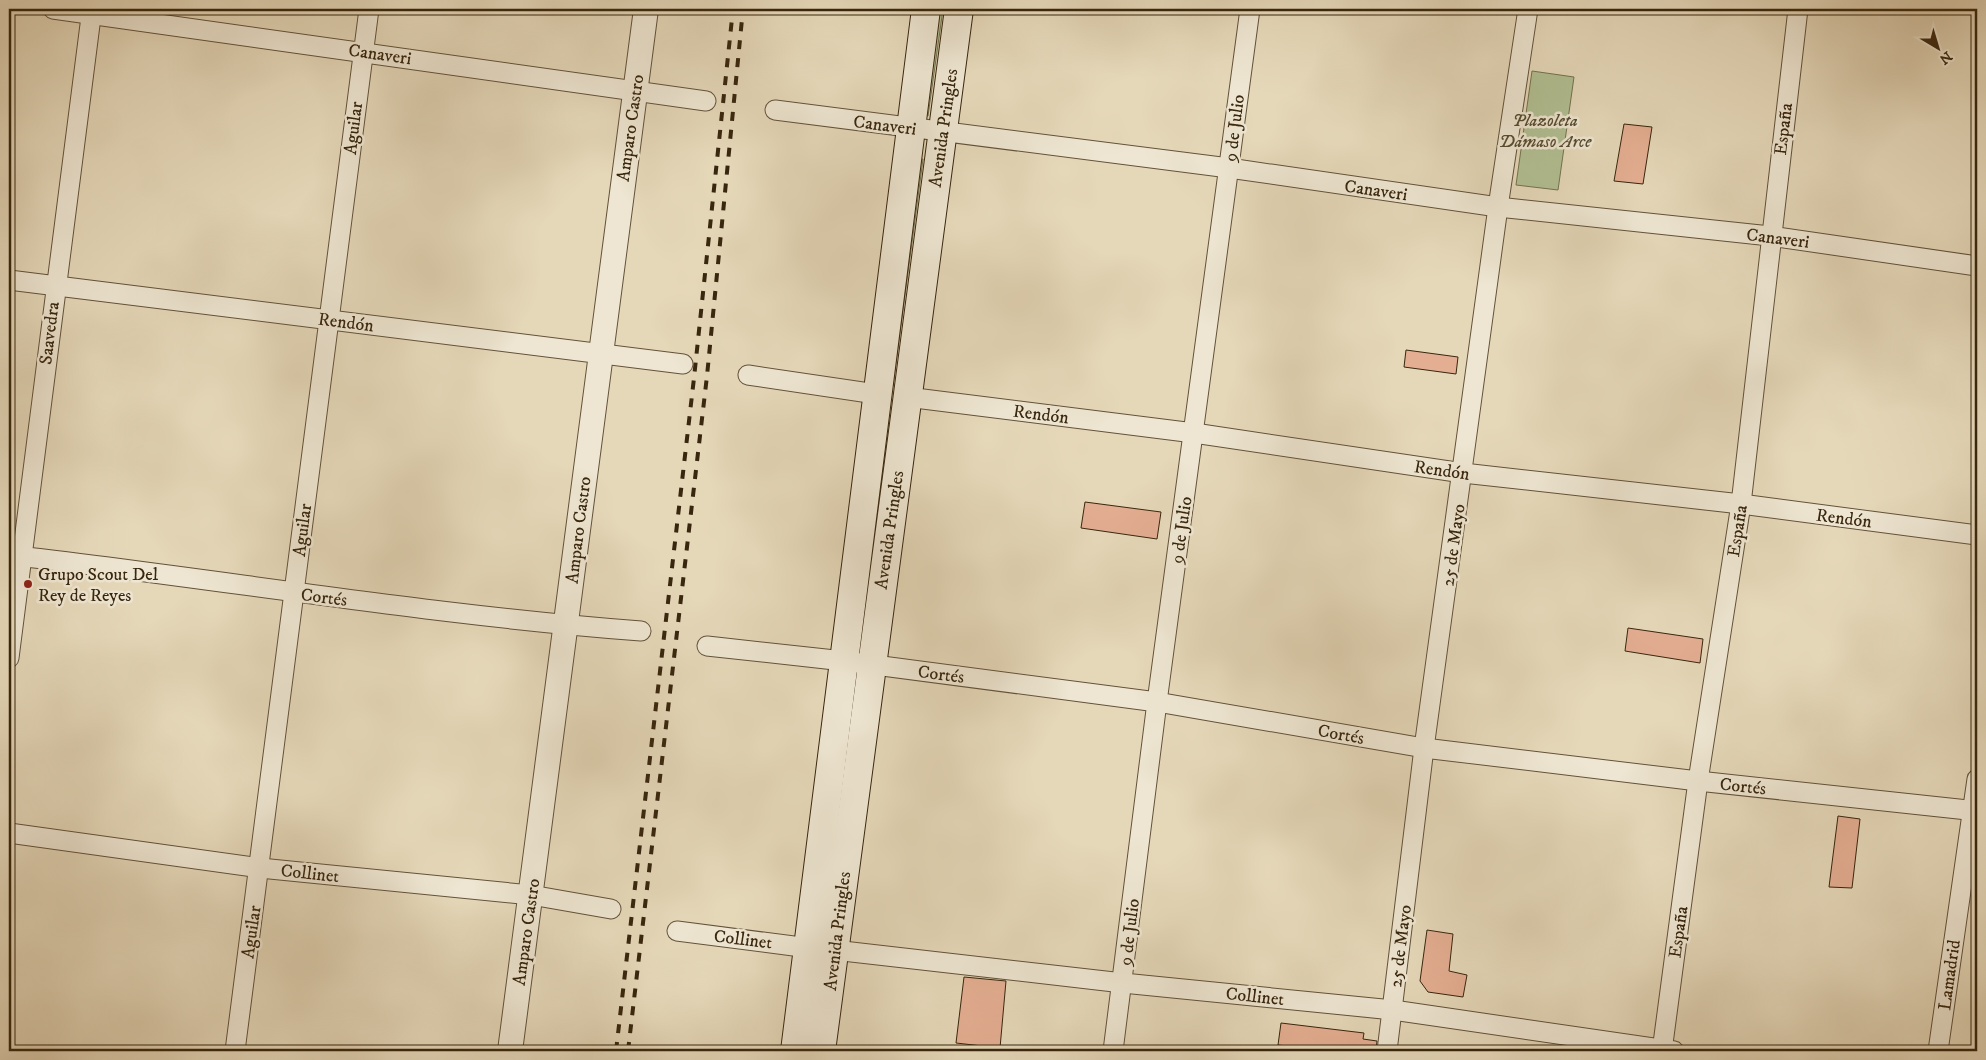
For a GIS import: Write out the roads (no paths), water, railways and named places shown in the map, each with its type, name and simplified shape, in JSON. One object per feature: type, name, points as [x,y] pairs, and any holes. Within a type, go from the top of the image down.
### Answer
[{"type":"main road","name":"Avenida Pringles","points":[[821,1051],[821,949],[844,661],[876,394],[926,9]]},
{"type":"main road","name":"Avenida Pringles","points":[[794,1051],[821,949],[871,665],[959,9]]},
{"type":"street","name":"Canaveri","points":[[53,9],[92,11],[706,101]]},
{"type":"street","name":"Aguilar","points":[[235,1051],[369,9]]},
{"type":"street","name":"Amparo Castro","points":[[510,1051],[646,9]]},
{"type":"street","name":"9 de Julio","points":[[1113,1051],[1157,702],[1250,9]]},
{"type":"street","name":"25 de Mayo","points":[[1387,1051],[1424,748],[1498,207],[1528,9]]},
{"type":"street","name":"España","points":[[1666,1051],[1698,781],[1741,504],[1770,236],[1798,9]]},
{"type":"street","name":"Saavedra","points":[[9,658],[15,556],[55,286],[92,11]]},
{"type":"street","name":"Canaveri","points":[[775,110],[1229,168],[1498,207],[1770,236],[1977,266]]},
{"type":"street","name":"Rendón","points":[[9,280],[683,364]]},
{"type":"street","points":[[748,375],[876,394]]},
{"type":"street","name":"Rendón","points":[[907,397],[1194,433],[1463,473],[1741,504],[1977,535]]},
{"type":"street","name":"Cortés","points":[[15,556],[294,593],[567,625],[641,631]]},
{"type":"street","name":"Cortés","points":[[707,646],[844,661],[1157,702],[1424,748],[1698,781],[1975,811]]},
{"type":"street","name":"Lamadrid","points":[[1938,1051],[1975,811],[1977,779]]},
{"type":"street","name":"Collinet","points":[[9,833],[260,868],[531,895],[611,909]]},
{"type":"street","name":"Collinet","points":[[677,931],[1123,983],[1393,1010],[1666,1051]]},
{"type":"railway","points":[[616,1051],[694,378],[733,9]]},
{"type":"railway","points":[[628,1051],[707,376],[743,9]]},
{"type":"place","name":"Grupo Scout Del Rey de Reyes","points":[[28,584]]},
{"type":"park label","name":"Plazoleta Dámaso Arce","points":[[1545,130]]}]
